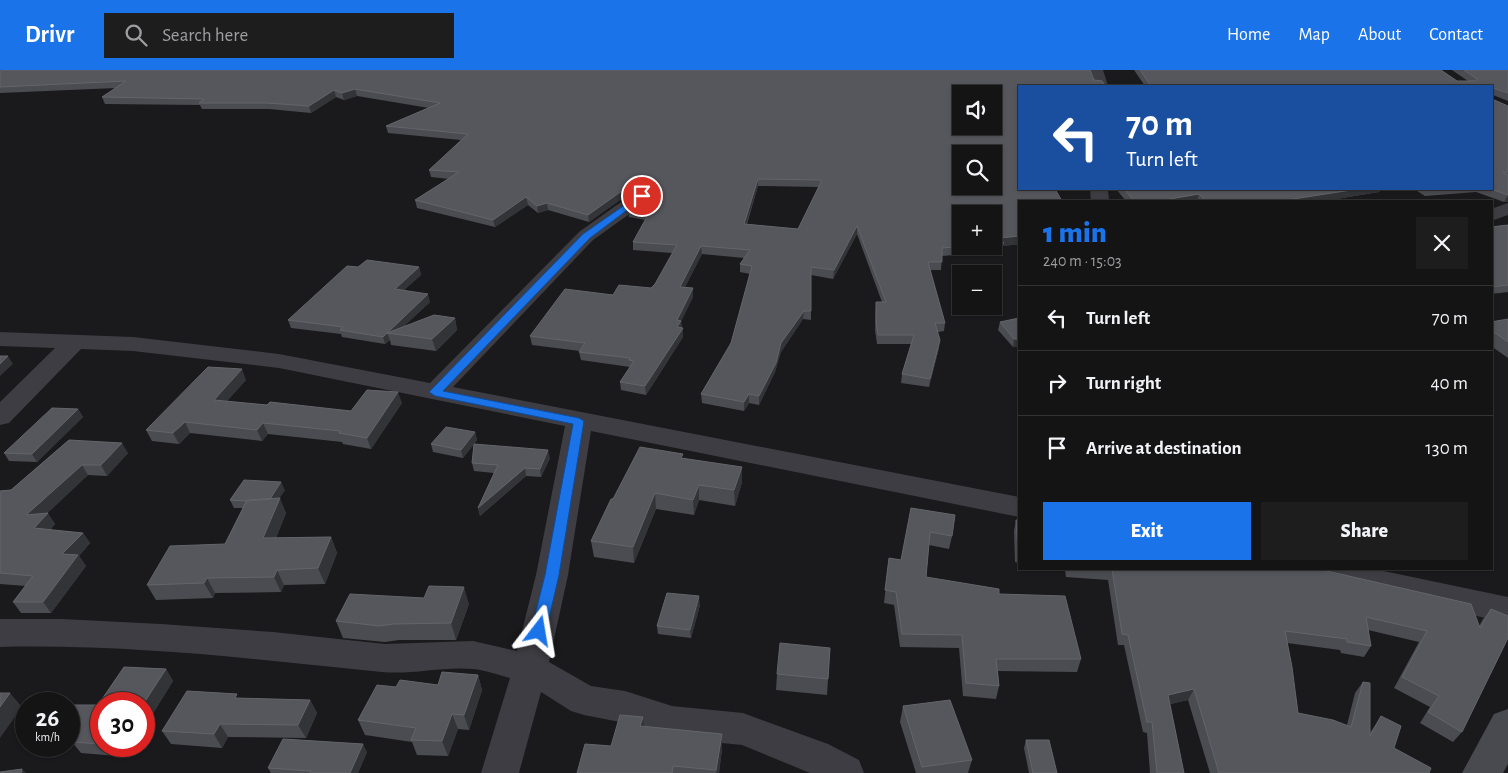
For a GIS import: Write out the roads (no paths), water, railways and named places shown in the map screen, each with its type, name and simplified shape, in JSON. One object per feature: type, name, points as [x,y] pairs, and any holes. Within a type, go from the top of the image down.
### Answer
[{"type":"main road","points":[[1482,773],[1508,726]]},
{"type":"street","points":[[1096,70],[1101,85]]},
{"type":"street","points":[[435,392],[586,236],[642,196]]},
{"type":"street","points":[[1493,214],[1508,208]]},
{"type":"street","points":[[0,339],[142,345],[279,361],[1018,507]]},
{"type":"street","points":[[0,418],[75,342]]},
{"type":"street","points":[[500,773],[530,668],[552,575],[579,421]]},
{"type":"street","points":[[1325,570],[1508,610]]},
{"type":"street","points":[[0,633],[62,632],[188,639],[385,658],[473,656],[530,668],[584,700],[625,708],[672,722],[742,729],[815,756],[844,773]]}]
